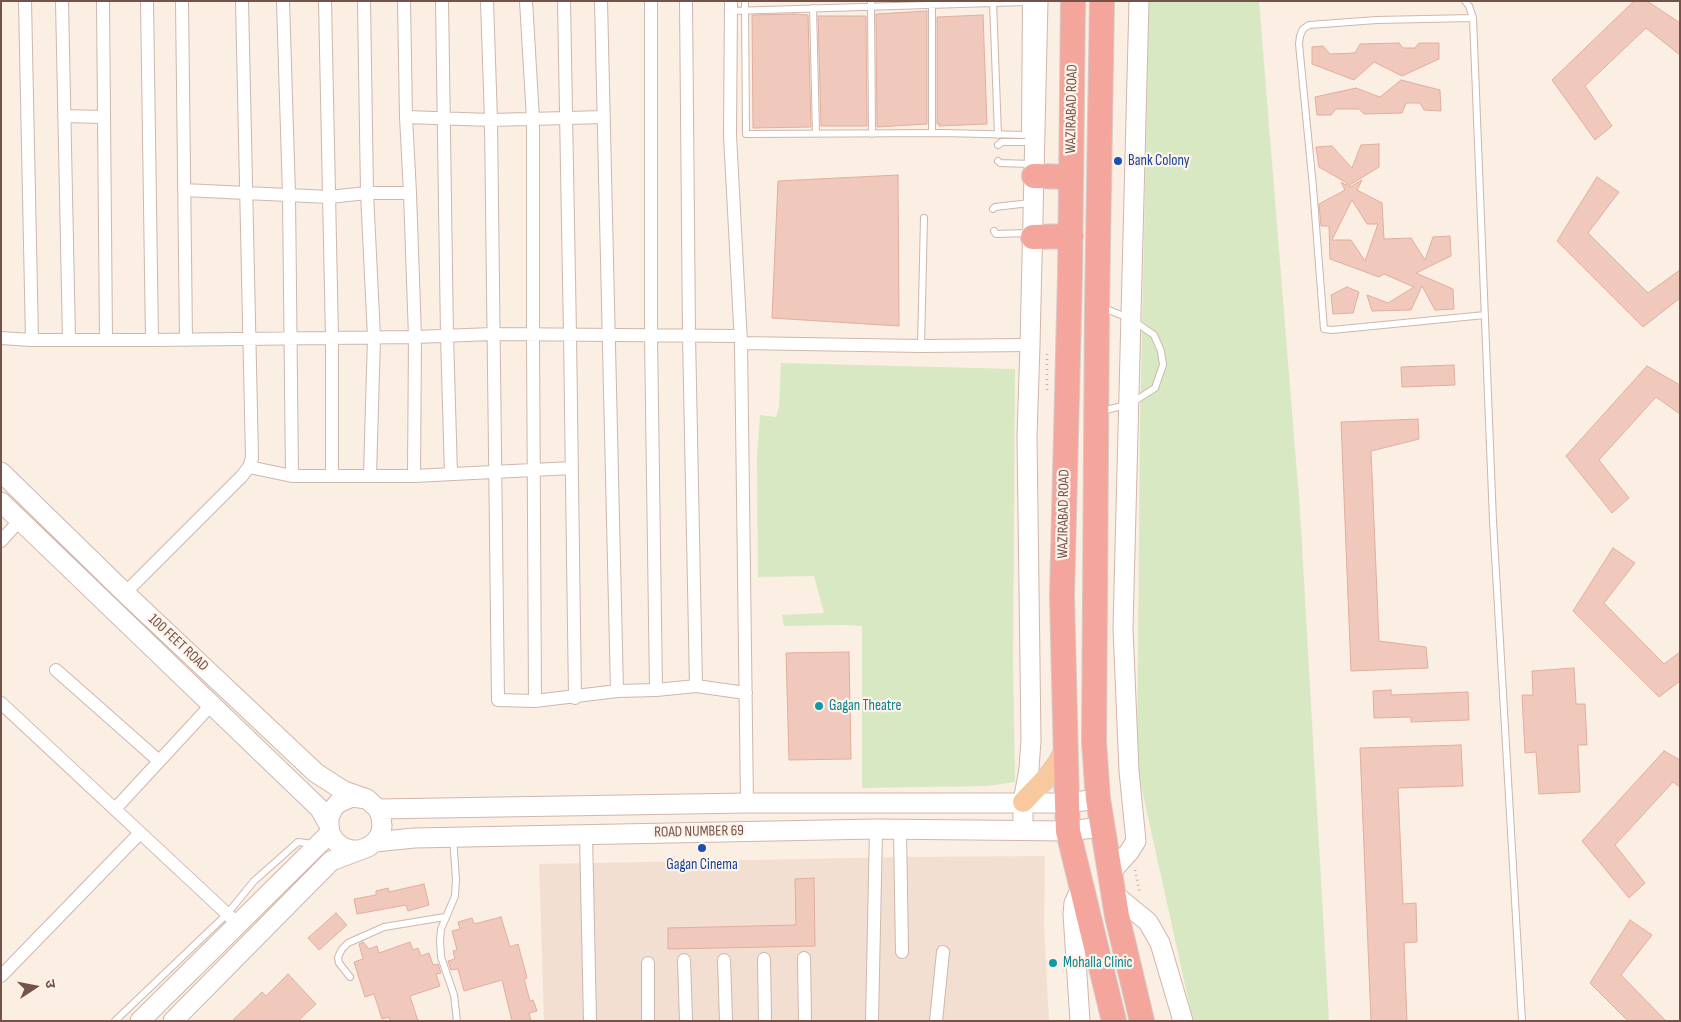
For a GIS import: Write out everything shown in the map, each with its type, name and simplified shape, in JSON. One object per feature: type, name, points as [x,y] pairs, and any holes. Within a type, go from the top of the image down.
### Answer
[{"type":"highway","name":"WAZIRABAD ROAD","points":[[1073,1],[1062,595],[1068,830],[1114,1021]]},
{"type":"highway","name":"WAZIRABAD ROAD","points":[[1102,1],[1097,306],[1094,742],[1098,799],[1117,916],[1142,1021]]},
{"type":"highway","points":[[1034,170],[1071,178]]},
{"type":"highway","points":[[1033,235],[1070,236]]},
{"type":"main road","points":[[1139,1],[1123,628],[1129,771],[1136,841],[1112,883],[1148,922],[1160,943],[1183,1021]]},
{"type":"main road","points":[[1023,830],[1023,802],[1032,740],[1027,436],[1039,348],[1033,235],[1035,142],[1030,2]]},
{"type":"main road","name":"100 FEET ROAD","points":[[1,472],[316,773],[344,791],[372,804]]},
{"type":"main road","name":"100 FEET ROAD","points":[[1,502],[320,808],[326,834]]},
{"type":"main road","points":[[1023,802],[1050,774],[1065,750]]},
{"type":"main road","points":[[140,1021],[232,919],[326,834],[333,809],[338,803],[352,797],[372,804],[381,818],[380,834],[367,846],[331,861],[173,1021]]},
{"type":"main road","name":"ROAD NUMBER 69","points":[[372,804],[1067,803],[1098,799]]},
{"type":"main road","name":"ROAD NUMBER 69","points":[[367,846],[414,838],[876,829],[1068,830],[1102,827]]},
{"type":"main road","points":[[326,834],[342,847],[351,850],[367,846]]},
{"type":"main road","points":[[1080,1021],[1073,914],[1074,904],[1082,886]]},
{"type":"street","points":[[25,1],[32,340]]},
{"type":"street","points":[[62,1],[69,340]]},
{"type":"street","points":[[103,1],[106,340]]},
{"type":"street","points":[[147,1],[152,340]]},
{"type":"street","points":[[182,1],[186,340]]},
{"type":"street","points":[[125,592],[250,467],[252,446],[248,339],[247,194],[242,1]]},
{"type":"street","points":[[283,1],[289,195],[292,476]]},
{"type":"street","points":[[325,1],[332,338],[332,475]]},
{"type":"street","points":[[364,1],[367,193],[374,337],[370,475]]},
{"type":"street","points":[[404,1],[406,117],[415,337],[414,476]]},
{"type":"street","points":[[442,1],[451,474]]},
{"type":"street","points":[[487,1],[491,120],[498,700],[536,701],[575,698],[618,691],[696,686],[746,693]]},
{"type":"street","points":[[526,1],[533,119],[536,701]]},
{"type":"street","points":[[564,1],[575,698]]},
{"type":"street","points":[[601,1],[618,691]]},
{"type":"street","points":[[651,1],[650,335],[656,690]]},
{"type":"street","points":[[686,1],[689,335],[696,686]]},
{"type":"street","points":[[731,6],[730,135],[740,339],[747,803]]},
{"type":"street","points":[[64,116],[104,117]]},
{"type":"street","points":[[406,117],[491,120],[604,117]]},
{"type":"street","points":[[184,190],[329,197],[367,193],[410,194]]},
{"type":"street","points":[[1,338],[32,340],[186,340],[493,334],[689,335],[740,339],[920,346],[1039,348]]},
{"type":"street","points":[[250,467],[292,476],[414,476],[572,468]]},
{"type":"street","points":[[1,541],[20,520]]},
{"type":"street","points":[[56,670],[160,761]]},
{"type":"street","points":[[1,703],[232,919]]},
{"type":"street","points":[[114,809],[212,704]]},
{"type":"street","points":[[872,1021],[876,829]]},
{"type":"street","points":[[900,830],[902,952]]},
{"type":"street","points":[[1,976],[140,833]]},
{"type":"street","points":[[586,834],[590,1021]]},
{"type":"street","points":[[936,1021],[943,952]]},
{"type":"street","points":[[804,958],[805,1021]]},
{"type":"street","points":[[764,959],[765,1021]]},
{"type":"street","points":[[684,960],[686,1021]]},
{"type":"street","points":[[724,960],[726,1021]]},
{"type":"street","points":[[648,963],[648,1021]]},
{"type":"lane","points":[[731,6],[745,10],[871,4],[932,5],[1030,2],[1025,135],[932,133],[746,134],[745,10],[745,1]]},
{"type":"lane","points":[[993,2],[998,134]]},
{"type":"lane","points":[[1468,3],[1473,18],[1494,540],[1522,1021]]},
{"type":"lane","points":[[871,4],[872,134]]},
{"type":"lane","points":[[932,5],[932,133]]},
{"type":"lane","points":[[813,8],[816,134]]},
{"type":"lane","points":[[1473,18],[1377,20],[1309,25],[1303,29],[1299,44],[1313,186],[1324,329],[1332,330],[1485,315]]},
{"type":"lane","points":[[998,145],[1000,142],[1035,142]]},
{"type":"lane","points":[[998,161],[1034,170]]},
{"type":"lane","points":[[993,209],[995,207],[1034,203]]},
{"type":"lane","points":[[920,346],[924,218]]},
{"type":"lane","points":[[994,231],[996,234],[1033,235]]},
{"type":"lane","points":[[1096,412],[1130,404],[1155,388],[1163,365],[1161,351],[1154,335],[1132,319],[1097,306]]},
{"type":"lane","points":[[453,837],[456,879],[455,896],[441,930],[441,957],[454,995],[457,1021]]},
{"type":"lane","points":[[350,977],[339,963],[338,957],[348,943],[384,927],[445,918]]},
{"type":"lane","points":[[115,1021],[232,919]]},
{"type":"path","points":[[1039,348],[1047,398]]},
{"type":"shaded area","points":[[1045,856],[1044,926],[1049,1021],[544,1021],[539,864]]},
{"type":"green space","points":[[1149,1],[1259,1],[1300,511],[1329,1021],[1193,1021],[1137,767],[1140,424]]},
{"type":"green space","points":[[781,363],[1015,369],[1013,663],[1015,782],[987,786],[862,788],[862,626],[784,626],[782,615],[824,613],[814,576],[758,577],[757,457],[760,415],[776,417],[779,406]]},
{"type":"building","points":[[1634,1],[1647,1],[1680,23],[1680,55],[1646,28],[1585,86],[1612,126],[1595,140],[1552,80]]},
{"type":"building","points":[[927,11],[927,124],[877,127],[876,14]]},
{"type":"building","points":[[752,15],[808,15],[811,127],[753,128]]},
{"type":"building","points":[[983,15],[987,124],[939,126],[939,123],[937,124],[937,17]]},
{"type":"building","points":[[818,16],[866,16],[867,126],[821,126]]},
{"type":"building","points":[[1399,43],[1403,48],[1415,48],[1419,43],[1439,43],[1439,59],[1402,76],[1374,62],[1354,80],[1312,64],[1312,47],[1323,46],[1330,54],[1355,53],[1360,44]]},
{"type":"building","points":[[1401,80],[1440,90],[1441,111],[1424,110],[1420,103],[1406,103],[1402,113],[1364,114],[1359,109],[1336,109],[1331,115],[1317,115],[1315,97],[1356,88],[1380,97]]},
{"type":"building","points":[[1379,144],[1379,167],[1348,186],[1350,187],[1362,180],[1357,190],[1382,203],[1384,239],[1411,238],[1425,260],[1433,237],[1450,236],[1451,256],[1416,273],[1453,289],[1454,309],[1435,310],[1422,286],[1411,310],[1372,311],[1367,295],[1388,303],[1414,287],[1384,274],[1379,277],[1330,259],[1329,226],[1321,226],[1319,204],[1345,190],[1341,182],[1346,185],[1347,183],[1319,167],[1316,147],[1332,146],[1352,168],[1361,145]],"holes":[[[1352,200],[1367,224],[1378,224],[1365,261],[1351,240],[1332,240]]]},
{"type":"building","points":[[898,175],[899,326],[772,318],[778,181]]},
{"type":"building","points":[[1597,177],[1619,192],[1588,233],[1648,293],[1680,270],[1680,298],[1643,327],[1557,241]]},
{"type":"building","points":[[1347,287],[1359,292],[1353,313],[1333,314],[1331,295]]},
{"type":"building","points":[[1454,365],[1455,385],[1402,387],[1401,367]]},
{"type":"building","points":[[1647,366],[1680,385],[1680,414],[1656,397],[1599,460],[1629,498],[1612,513],[1566,456]]},
{"type":"building","points":[[1418,419],[1419,439],[1371,451],[1379,641],[1426,647],[1428,668],[1351,671],[1341,422]]},
{"type":"building","points":[[1613,548],[1635,563],[1604,603],[1664,664],[1680,652],[1680,681],[1659,697],[1573,611]]},
{"type":"building","name":"Gagan Theatre","points":[[849,652],[851,759],[789,760],[786,653]]},
{"type":"building","points":[[1574,668],[1576,704],[1585,704],[1587,745],[1578,745],[1580,792],[1539,794],[1536,752],[1525,753],[1522,695],[1533,695],[1532,671]]},
{"type":"building","points":[[1391,690],[1391,695],[1468,692],[1469,720],[1411,722],[1411,717],[1374,718],[1373,691]]},
{"type":"building","points":[[1461,745],[1463,786],[1398,788],[1403,904],[1416,903],[1417,942],[1404,943],[1407,1021],[1371,1021],[1360,748]]},
{"type":"building","points":[[1664,751],[1680,760],[1680,787],[1673,782],[1615,845],[1645,883],[1629,898],[1582,841]]},
{"type":"building","points":[[814,878],[815,946],[668,949],[668,928],[796,925],[795,879]]},
{"type":"building","points":[[424,884],[429,905],[408,911],[406,905],[357,914],[354,899],[376,895],[376,891],[388,888],[389,892]]},
{"type":"building","points":[[336,913],[347,925],[319,950],[308,938]]},
{"type":"building","points":[[501,917],[510,947],[518,944],[527,978],[524,979],[530,1001],[533,1000],[537,1011],[529,1013],[531,1021],[512,1021],[502,980],[464,991],[458,969],[451,970],[448,961],[455,959],[453,951],[457,950],[452,931],[460,929],[458,922],[472,918],[474,924]]},
{"type":"building","points":[[1630,920],[1652,935],[1621,975],[1666,1021],[1628,1021],[1590,983]]},
{"type":"building","points":[[363,942],[369,949],[377,946],[379,953],[410,942],[413,950],[418,948],[421,956],[429,953],[433,965],[438,964],[441,973],[436,974],[440,986],[410,996],[418,1021],[390,1021],[389,1017],[382,1019],[374,994],[365,997],[354,962],[363,959],[359,944]]},
{"type":"building","points":[[288,974],[316,1004],[298,1021],[232,1021],[262,992],[266,996]]},
{"type":"place","name":"Bank Colony","points":[[1118,161]]},
{"type":"place","name":"Gagan Theatre","points":[[819,706]]},
{"type":"place","name":"Gagan Cinema","points":[[702,848]]},
{"type":"place","name":"Mohalla Clinic","points":[[1053,963]]}]
